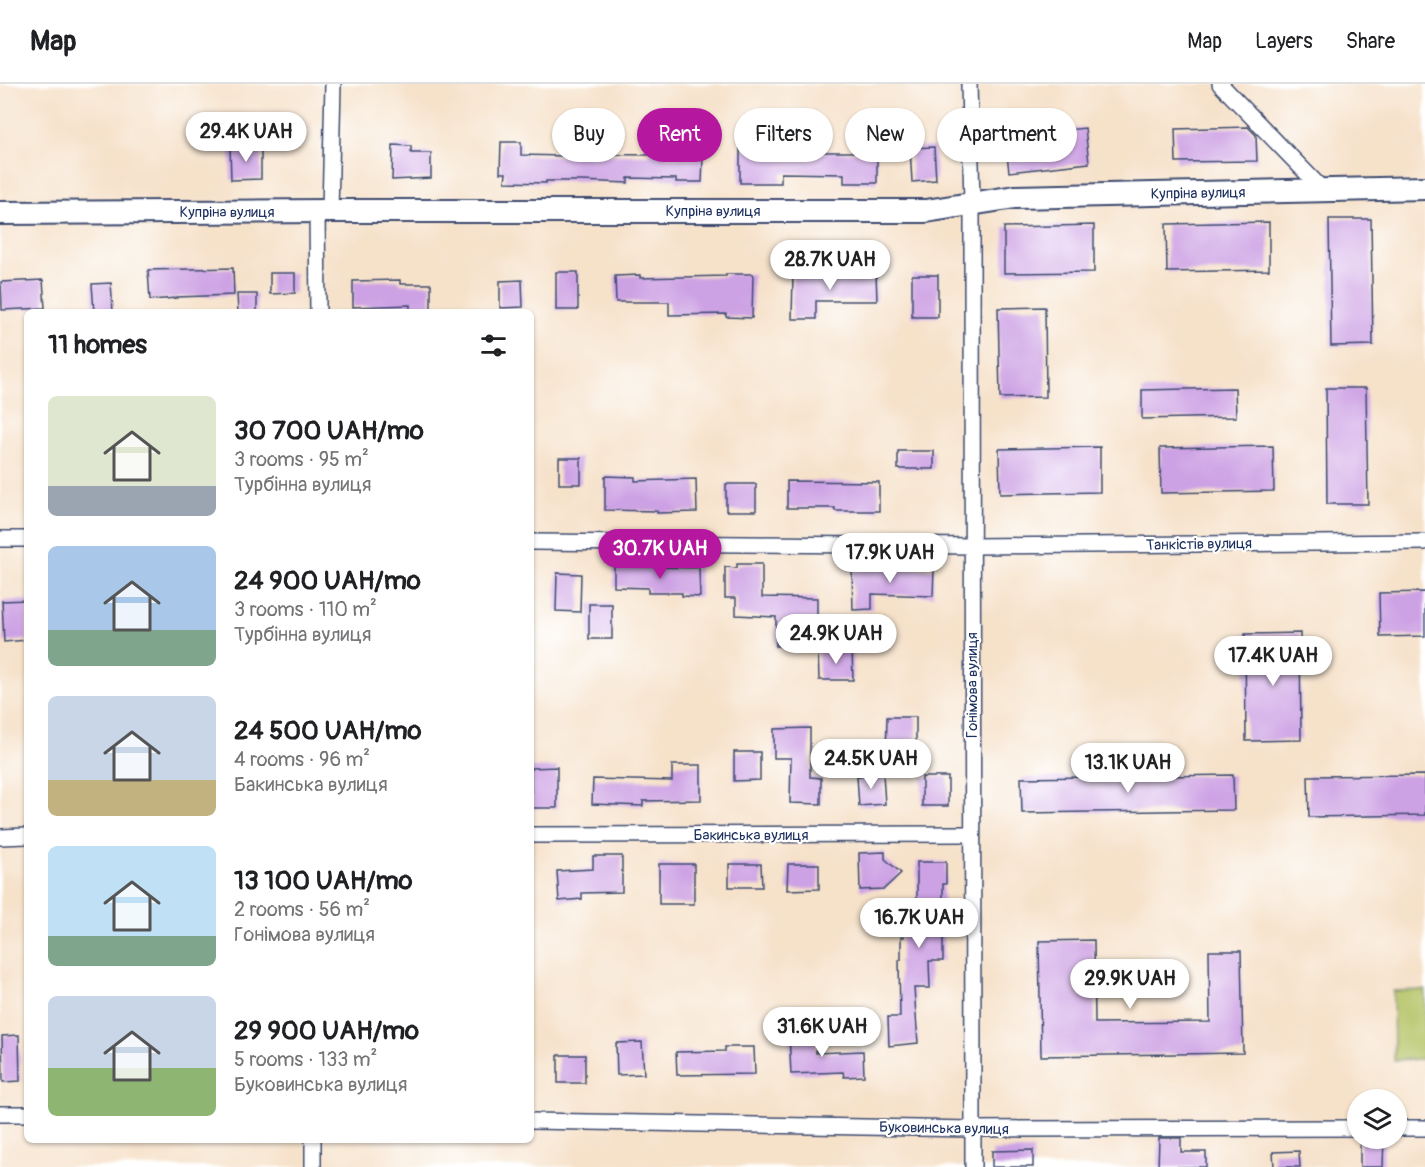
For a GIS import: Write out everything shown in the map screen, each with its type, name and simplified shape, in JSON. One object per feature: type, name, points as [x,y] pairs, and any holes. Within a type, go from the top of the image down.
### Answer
[{"type":"main road","name":"Купріна вулиця","points":[[0,213],[926,212],[1015,197],[1425,188]]},
{"type":"street","points":[[318,309],[333,84]]},
{"type":"street","name":"Гонімова вулиця","points":[[969,84],[972,203],[973,1167]]},
{"type":"street","points":[[1220,84],[1324,190]]},
{"type":"street","points":[[0,539],[24,539]]},
{"type":"street","name":"Танкістів вулиця","points":[[534,542],[973,546],[1425,542]]},
{"type":"street","name":"Бакинська вулиця","points":[[534,835],[972,834]]},
{"type":"street","points":[[0,837],[24,837]]},
{"type":"street","points":[[0,1114],[24,1114]]},
{"type":"street","name":"Буковинська вулиця","points":[[534,1120],[972,1129],[1347,1128]]},
{"type":"street","points":[[1407,1128],[1425,1128]]},
{"type":"street","points":[[313,1143],[314,1167]]},
{"type":"green space","points":[[1425,990],[1425,1059],[1394,1060],[1393,991]]},
{"type":"building","points":[[1248,127],[1256,135],[1257,161],[1176,162],[1175,129]]},
{"type":"building","points":[[1085,128],[1089,163],[1009,172],[1008,162],[1077,162],[1077,129]]},
{"type":"building","points":[[501,142],[521,142],[521,155],[552,156],[552,162],[625,162],[625,155],[637,155],[637,162],[703,162],[702,182],[628,178],[628,183],[505,182],[506,173],[500,173]]},
{"type":"building","points":[[393,145],[411,146],[411,153],[431,153],[431,178],[392,180]]},
{"type":"building","points":[[261,146],[261,179],[231,180],[230,147]]},
{"type":"building","points":[[925,147],[934,147],[936,180],[912,182],[911,162],[925,162]]},
{"type":"building","points":[[833,152],[845,152],[845,162],[877,162],[877,183],[844,183],[844,174],[781,173],[781,183],[740,183],[740,162],[833,162]]},
{"type":"building","points":[[1329,219],[1371,219],[1373,345],[1331,346]]},
{"type":"building","points":[[1269,222],[1269,270],[1167,272],[1166,224]]},
{"type":"building","points":[[1094,225],[1094,272],[1004,273],[1004,227]]},
{"type":"building","points":[[233,268],[234,295],[150,300],[148,270]]},
{"type":"building","points":[[556,272],[578,272],[578,310],[556,310]]},
{"type":"building","points":[[270,273],[295,273],[295,293],[270,294]]},
{"type":"building","points":[[876,273],[877,301],[816,301],[816,319],[792,319],[793,274]]},
{"type":"building","points":[[726,274],[753,274],[752,318],[726,317],[726,314],[669,315],[669,302],[616,302],[615,276],[640,275],[640,278],[726,276]]},
{"type":"building","points":[[912,275],[938,275],[938,317],[912,317]]},
{"type":"building","points":[[43,280],[45,308],[2,310],[1,282]]},
{"type":"building","points":[[400,280],[400,284],[431,284],[431,309],[410,309],[410,305],[353,307],[353,281]]},
{"type":"building","points":[[522,280],[523,307],[500,308],[500,281]]},
{"type":"building","points":[[111,283],[113,309],[94,309],[92,284]]},
{"type":"building","points":[[237,294],[257,294],[257,309],[238,309]]},
{"type":"building","points":[[1045,307],[1046,397],[1000,398],[998,308]]},
{"type":"building","points":[[1235,388],[1236,417],[1142,419],[1142,390]]},
{"type":"building","points":[[1326,388],[1366,388],[1368,504],[1327,504]]},
{"type":"building","points":[[1273,446],[1274,491],[1161,493],[1160,448]]},
{"type":"building","points":[[1100,447],[1100,492],[1000,494],[999,449]]},
{"type":"building","points":[[898,451],[934,451],[934,469],[898,469]]},
{"type":"building","points":[[559,458],[581,458],[581,484],[559,484]]},
{"type":"building","points":[[605,476],[635,477],[635,481],[696,479],[697,512],[657,513],[657,511],[605,510]]},
{"type":"building","points":[[787,481],[879,482],[879,511],[787,508]]},
{"type":"building","points":[[726,484],[756,484],[756,511],[726,511]]},
{"type":"building","points":[[737,564],[762,564],[762,597],[817,598],[817,646],[776,646],[776,617],[736,615],[736,598],[725,598],[725,567],[737,568]]},
{"type":"building","points":[[614,566],[699,568],[700,597],[682,596],[682,593],[648,593],[648,588],[614,587]]},
{"type":"building","points":[[934,569],[933,596],[872,594],[872,609],[853,610],[852,570]]},
{"type":"building","points":[[557,573],[581,574],[580,612],[556,611]]},
{"type":"building","points":[[1425,592],[1425,636],[1380,637],[1379,593]]},
{"type":"building","points":[[24,600],[24,640],[4,642],[2,601]]},
{"type":"building","points":[[589,604],[612,604],[612,639],[589,639]]},
{"type":"building","points":[[1300,633],[1301,740],[1246,741],[1245,634]]},
{"type":"building","points":[[818,649],[852,649],[853,680],[819,680]]},
{"type":"building","points":[[887,717],[916,717],[916,760],[886,759]]},
{"type":"building","points":[[810,728],[810,777],[821,778],[821,804],[790,803],[791,758],[774,758],[774,729]]},
{"type":"building","points":[[734,752],[760,752],[760,780],[734,781]]},
{"type":"building","points":[[672,765],[701,765],[701,800],[643,801],[643,806],[592,804],[593,779],[672,781]]},
{"type":"building","points":[[557,767],[557,808],[534,808],[534,768]]},
{"type":"building","points":[[883,774],[885,804],[859,806],[857,776]]},
{"type":"building","points":[[1233,775],[1234,810],[1022,813],[1021,778]]},
{"type":"building","points":[[1425,775],[1425,815],[1309,817],[1308,776]]},
{"type":"building","points":[[922,777],[948,777],[948,806],[922,806]]},
{"type":"building","points":[[885,852],[885,859],[901,873],[884,889],[860,890],[859,853]]},
{"type":"building","points":[[593,856],[622,856],[622,892],[582,893],[582,899],[559,901],[557,871],[593,869]]},
{"type":"building","points":[[917,862],[946,862],[946,884],[943,884],[943,961],[929,961],[930,988],[914,988],[918,1043],[889,1046],[888,1017],[900,1017],[899,960],[901,960],[901,937],[904,937],[905,912],[917,912]]},
{"type":"building","points":[[659,864],[694,864],[694,904],[659,904]]},
{"type":"building","points":[[729,864],[761,864],[762,887],[729,887]]},
{"type":"building","points":[[788,864],[819,864],[819,889],[787,890]]},
{"type":"building","points":[[1094,940],[1095,1023],[1210,1022],[1209,951],[1241,951],[1243,1053],[1041,1056],[1039,941]]},
{"type":"building","points":[[815,1033],[816,1053],[863,1051],[864,1076],[844,1077],[843,1072],[791,1074],[789,1034]]},
{"type":"building","points":[[19,1035],[20,1081],[3,1082],[2,1036]]},
{"type":"building","points":[[642,1042],[644,1074],[617,1075],[616,1043]]},
{"type":"building","points":[[725,1047],[754,1047],[755,1074],[677,1075],[676,1052],[725,1051]]},
{"type":"building","points":[[558,1055],[585,1055],[585,1083],[558,1083]]},
{"type":"building","points":[[1159,1138],[1181,1138],[1181,1152],[1206,1152],[1206,1167],[1158,1167]]},
{"type":"building","points":[[1360,1149],[1384,1149],[1383,1167],[1360,1167]]},
{"type":"building","points":[[1033,1150],[1033,1167],[992,1167],[992,1151]]},
{"type":"building","points":[[1299,1151],[1300,1167],[1274,1167],[1273,1152]]}]
